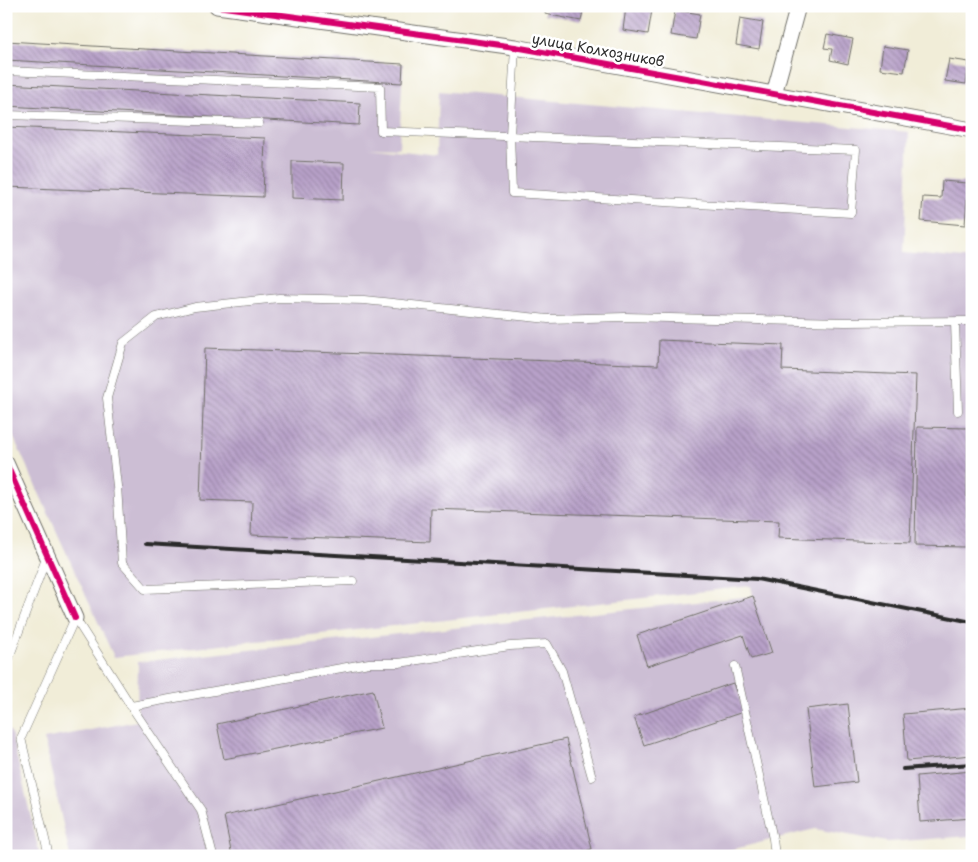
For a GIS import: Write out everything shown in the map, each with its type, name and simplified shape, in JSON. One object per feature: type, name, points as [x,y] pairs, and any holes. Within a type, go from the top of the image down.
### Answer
[{"type":"street","name":"улица Колхозников","points":[[217,6],[515,47],[972,130]]},
{"type":"street","points":[[774,94],[798,6]]},
{"type":"street","points":[[6,463],[75,618]]},
{"type":"lane","points":[[6,71],[380,87],[381,130],[510,136],[856,150],[851,213],[512,193],[510,136],[515,47]]},
{"type":"lane","points":[[6,116],[259,123]]},
{"type":"lane","points":[[353,581],[145,589],[122,563],[107,398],[123,343],[156,317],[195,307],[279,298],[364,300],[548,319],[625,317],[845,322],[972,322]]},
{"type":"lane","points":[[955,322],[958,411]]},
{"type":"lane","points":[[6,666],[47,555]]},
{"type":"lane","points":[[75,618],[201,810],[213,856]]},
{"type":"lane","points":[[49,856],[21,738],[75,618]]},
{"type":"lane","points":[[131,706],[369,663],[400,663],[510,646],[547,644],[562,671],[592,777]]},
{"type":"lane","points":[[735,666],[773,839],[775,856]]},
{"type":"shaded area","points":[[6,41],[403,64],[399,148],[369,147],[437,155],[439,91],[909,132],[904,253],[972,260],[972,836],[887,842],[815,829],[706,856],[70,856],[44,739],[137,721],[138,662],[753,596],[751,586],[114,657],[6,421]]},
{"type":"shaded area","points":[[6,728],[11,732],[40,856],[6,856]]},
{"type":"building","points":[[546,6],[584,6],[581,21],[545,14]]},
{"type":"building","points":[[626,7],[652,10],[648,34],[623,30]]},
{"type":"building","points":[[675,10],[700,14],[696,39],[671,35]]},
{"type":"building","points":[[740,18],[763,22],[759,49],[736,45]]},
{"type":"building","points":[[827,34],[853,39],[848,64],[830,60],[832,49],[824,48]]},
{"type":"building","points":[[6,41],[403,64],[402,83],[6,60]]},
{"type":"building","points":[[883,46],[908,50],[904,72],[880,69]]},
{"type":"building","points":[[949,59],[969,62],[966,84],[945,81]]},
{"type":"building","points":[[6,84],[360,103],[359,125],[6,106]]},
{"type":"building","points":[[6,127],[265,138],[263,197],[6,187]]},
{"type":"building","points":[[292,161],[344,163],[343,200],[292,198]]},
{"type":"building","points":[[942,181],[968,183],[965,225],[921,221],[923,197],[941,198]]},
{"type":"building","points":[[659,340],[783,345],[782,370],[916,375],[910,543],[778,538],[779,521],[431,509],[430,542],[251,535],[252,502],[200,500],[205,348],[658,365]]},
{"type":"building","points":[[917,427],[968,428],[966,547],[915,546]]},
{"type":"building","points":[[753,596],[772,653],[751,659],[743,635],[647,666],[637,635]]},
{"type":"building","points":[[733,683],[743,712],[644,745],[634,717]]},
{"type":"building","points":[[373,690],[382,728],[224,759],[217,724]]},
{"type":"building","points":[[848,704],[857,782],[815,787],[806,709]]},
{"type":"building","points":[[972,708],[972,755],[907,761],[903,714]]},
{"type":"building","points":[[566,739],[592,849],[565,856],[232,856],[224,816]]},
{"type":"building","points":[[972,771],[972,818],[920,822],[917,776]]},
{"type":"railway","points":[[145,544],[757,579],[972,622]]},
{"type":"railway","points":[[903,769],[972,764]]},
{"type":"cycle path","points":[[217,6],[515,47],[972,130]]},
{"type":"cycle path","points":[[6,463],[75,618]]}]
